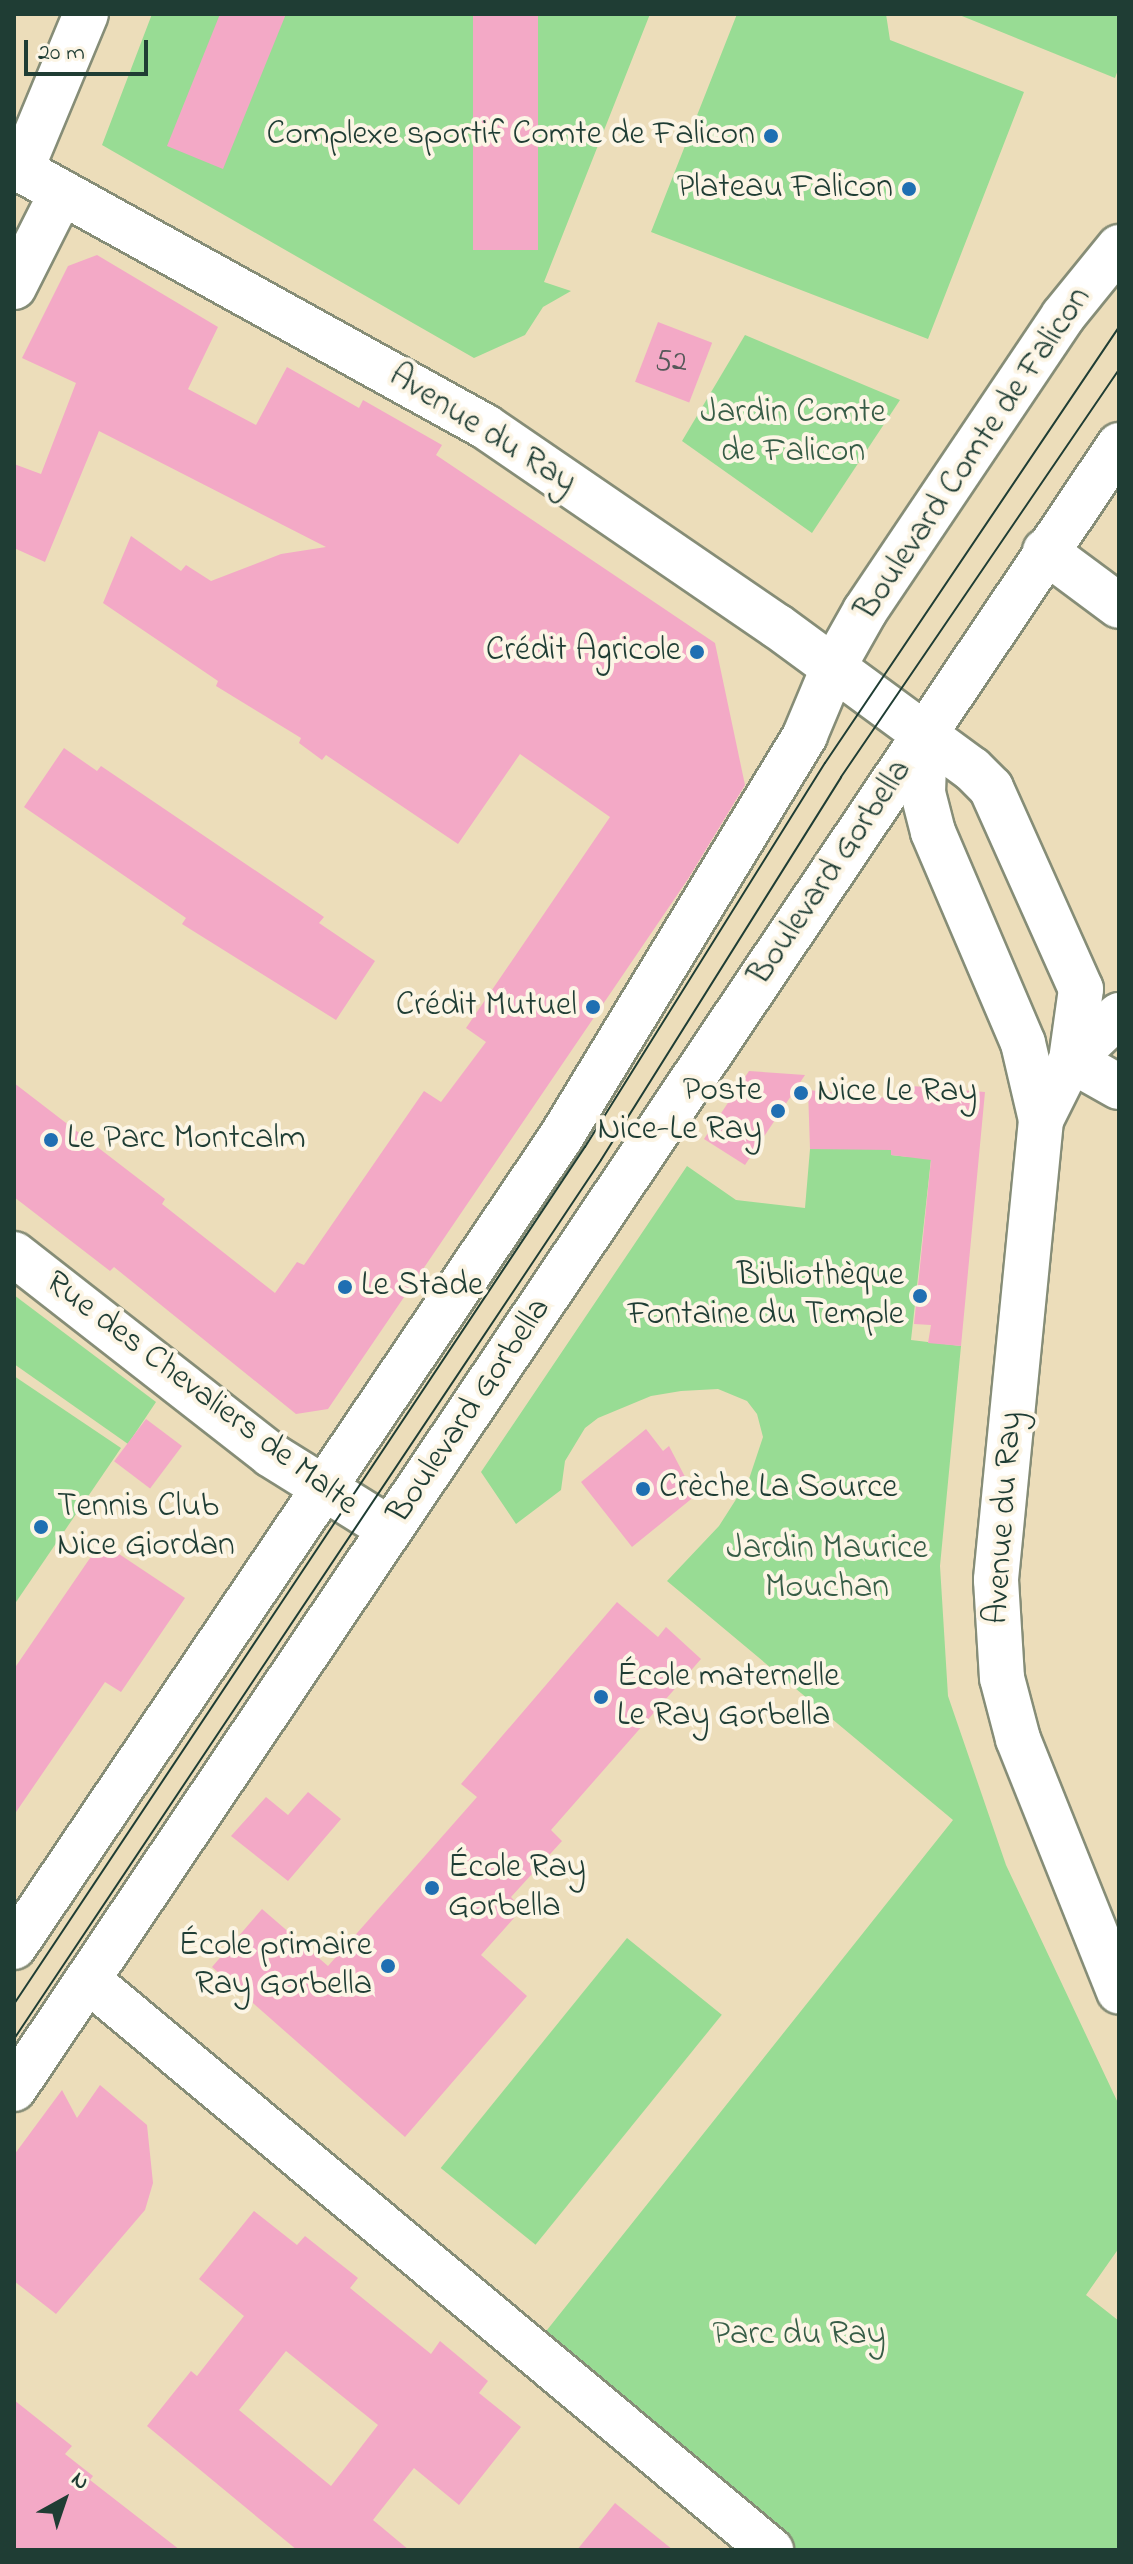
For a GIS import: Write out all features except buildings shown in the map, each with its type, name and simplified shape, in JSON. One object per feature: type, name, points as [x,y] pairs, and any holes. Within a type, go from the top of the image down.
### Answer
[{"type":"main road","points":[[18,168],[86,14]]},
{"type":"main road","name":"Avenue du Ray","points":[[18,168],[486,427],[834,666],[925,733],[991,788],[1081,989],[1071,1060],[1041,1120]]},
{"type":"main road","points":[[14,287],[62,192]]},
{"type":"main road","name":"Boulevard Comte de Falicon","points":[[834,666],[1040,349],[1119,247]]},
{"type":"main road","points":[[925,733],[1119,445]]},
{"type":"main road","points":[[1045,551],[1119,606]]},
{"type":"main road","points":[[14,1947],[561,1137],[805,735],[834,666]]},
{"type":"main road","name":"Avenue du Ray","points":[[925,733],[923,793],[933,832],[1023,1043],[1041,1120],[999,1550],[998,1652],[1018,1739],[1119,1992]]},
{"type":"main road","name":"Boulevard Gorbella","points":[[14,2089],[925,733]]},
{"type":"main road","points":[[868,818],[906,817],[933,832]]},
{"type":"main road","name":"Avenue du Ray","points":[[1007,1005],[1040,1043],[1071,1060]]},
{"type":"main road","points":[[1119,1015],[1071,1060],[1119,1087]]},
{"type":"main road","name":"Rue des Chevaliers de Malte","points":[[14,1254],[321,1489],[390,1529]]},
{"type":"main road","points":[[88,1980],[771,2550]]},
{"type":"green space","points":[[152,14],[650,14],[544,282],[571,291],[543,307],[525,335],[474,358],[102,145]]},
{"type":"green space","points":[[737,14],[886,14],[890,40],[1024,92],[928,339],[651,232]]},
{"type":"green space","points":[[957,14],[1119,14],[1119,67],[1115,78]]},
{"type":"green space","name":"Jardin Comte de Falicon","points":[[745,335],[900,400],[812,533],[682,441]]},
{"type":"green space","points":[[893,1134],[891,1155],[909,1157],[932,1150],[911,1340],[961,1346],[940,1566],[948,1696],[1006,1865],[1119,2105],[1119,2248],[1086,2295],[1119,2321],[1119,2550],[738,2550],[520,2364],[953,1820],[667,1581],[719,1526],[749,1479],[763,1437],[757,1414],[747,1401],[718,1389],[681,1391],[651,1396],[598,1418],[585,1428],[565,1461],[561,1490],[516,1524],[481,1472],[687,1166],[736,1200],[805,1208],[810,1149]]},
{"type":"green space","points":[[14,1295],[156,1402],[128,1444],[14,1364]]},
{"type":"green space","name":"Tennis Club Nice Giordan","points":[[14,1376],[121,1448],[14,1605]]},
{"type":"green space","points":[[627,1938],[722,2015],[536,2245],[441,2168]]},
{"type":"tram line","points":[[14,2004],[585,1147],[825,763],[1119,327]]},
{"type":"tram line","points":[[14,2039],[601,1160],[841,777],[1119,370]]},
{"type":"place","name":"Complexe sportif Comte de Falicon","points":[[771,136]]},
{"type":"place","name":"Plateau Falicon","points":[[909,189]]},
{"type":"place","name":"Crédit Agricole","points":[[697,652]]},
{"type":"place","name":"Crédit Mutuel","points":[[593,1007]]},
{"type":"place","name":"Nice Le Ray","points":[[801,1093]]},
{"type":"place","name":"Poste Nice-Le Ray","points":[[778,1111]]},
{"type":"place","name":"Le Parc Montcalm","points":[[51,1140]]},
{"type":"place","name":"Le Stade","points":[[345,1287]]},
{"type":"place","name":"Bibliothèque Fontaine du Temple","points":[[920,1296]]},
{"type":"place","name":"Crèche La Source","points":[[643,1489]]},
{"type":"place","name":"Tennis Club Nice Giordan","points":[[41,1527]]},
{"type":"place","name":"École maternelle Le Ray Gorbella","points":[[601,1697]]},
{"type":"place","name":"École Ray Gorbella","points":[[432,1888]]},
{"type":"place","name":"École primaire Ray Gorbella","points":[[388,1966]]},
{"type":"park label","name":"Jardin Maurice Mouchan","points":[[827,1568]]},
{"type":"park label","name":"Parc du Ray","points":[[799,2336]]}]
